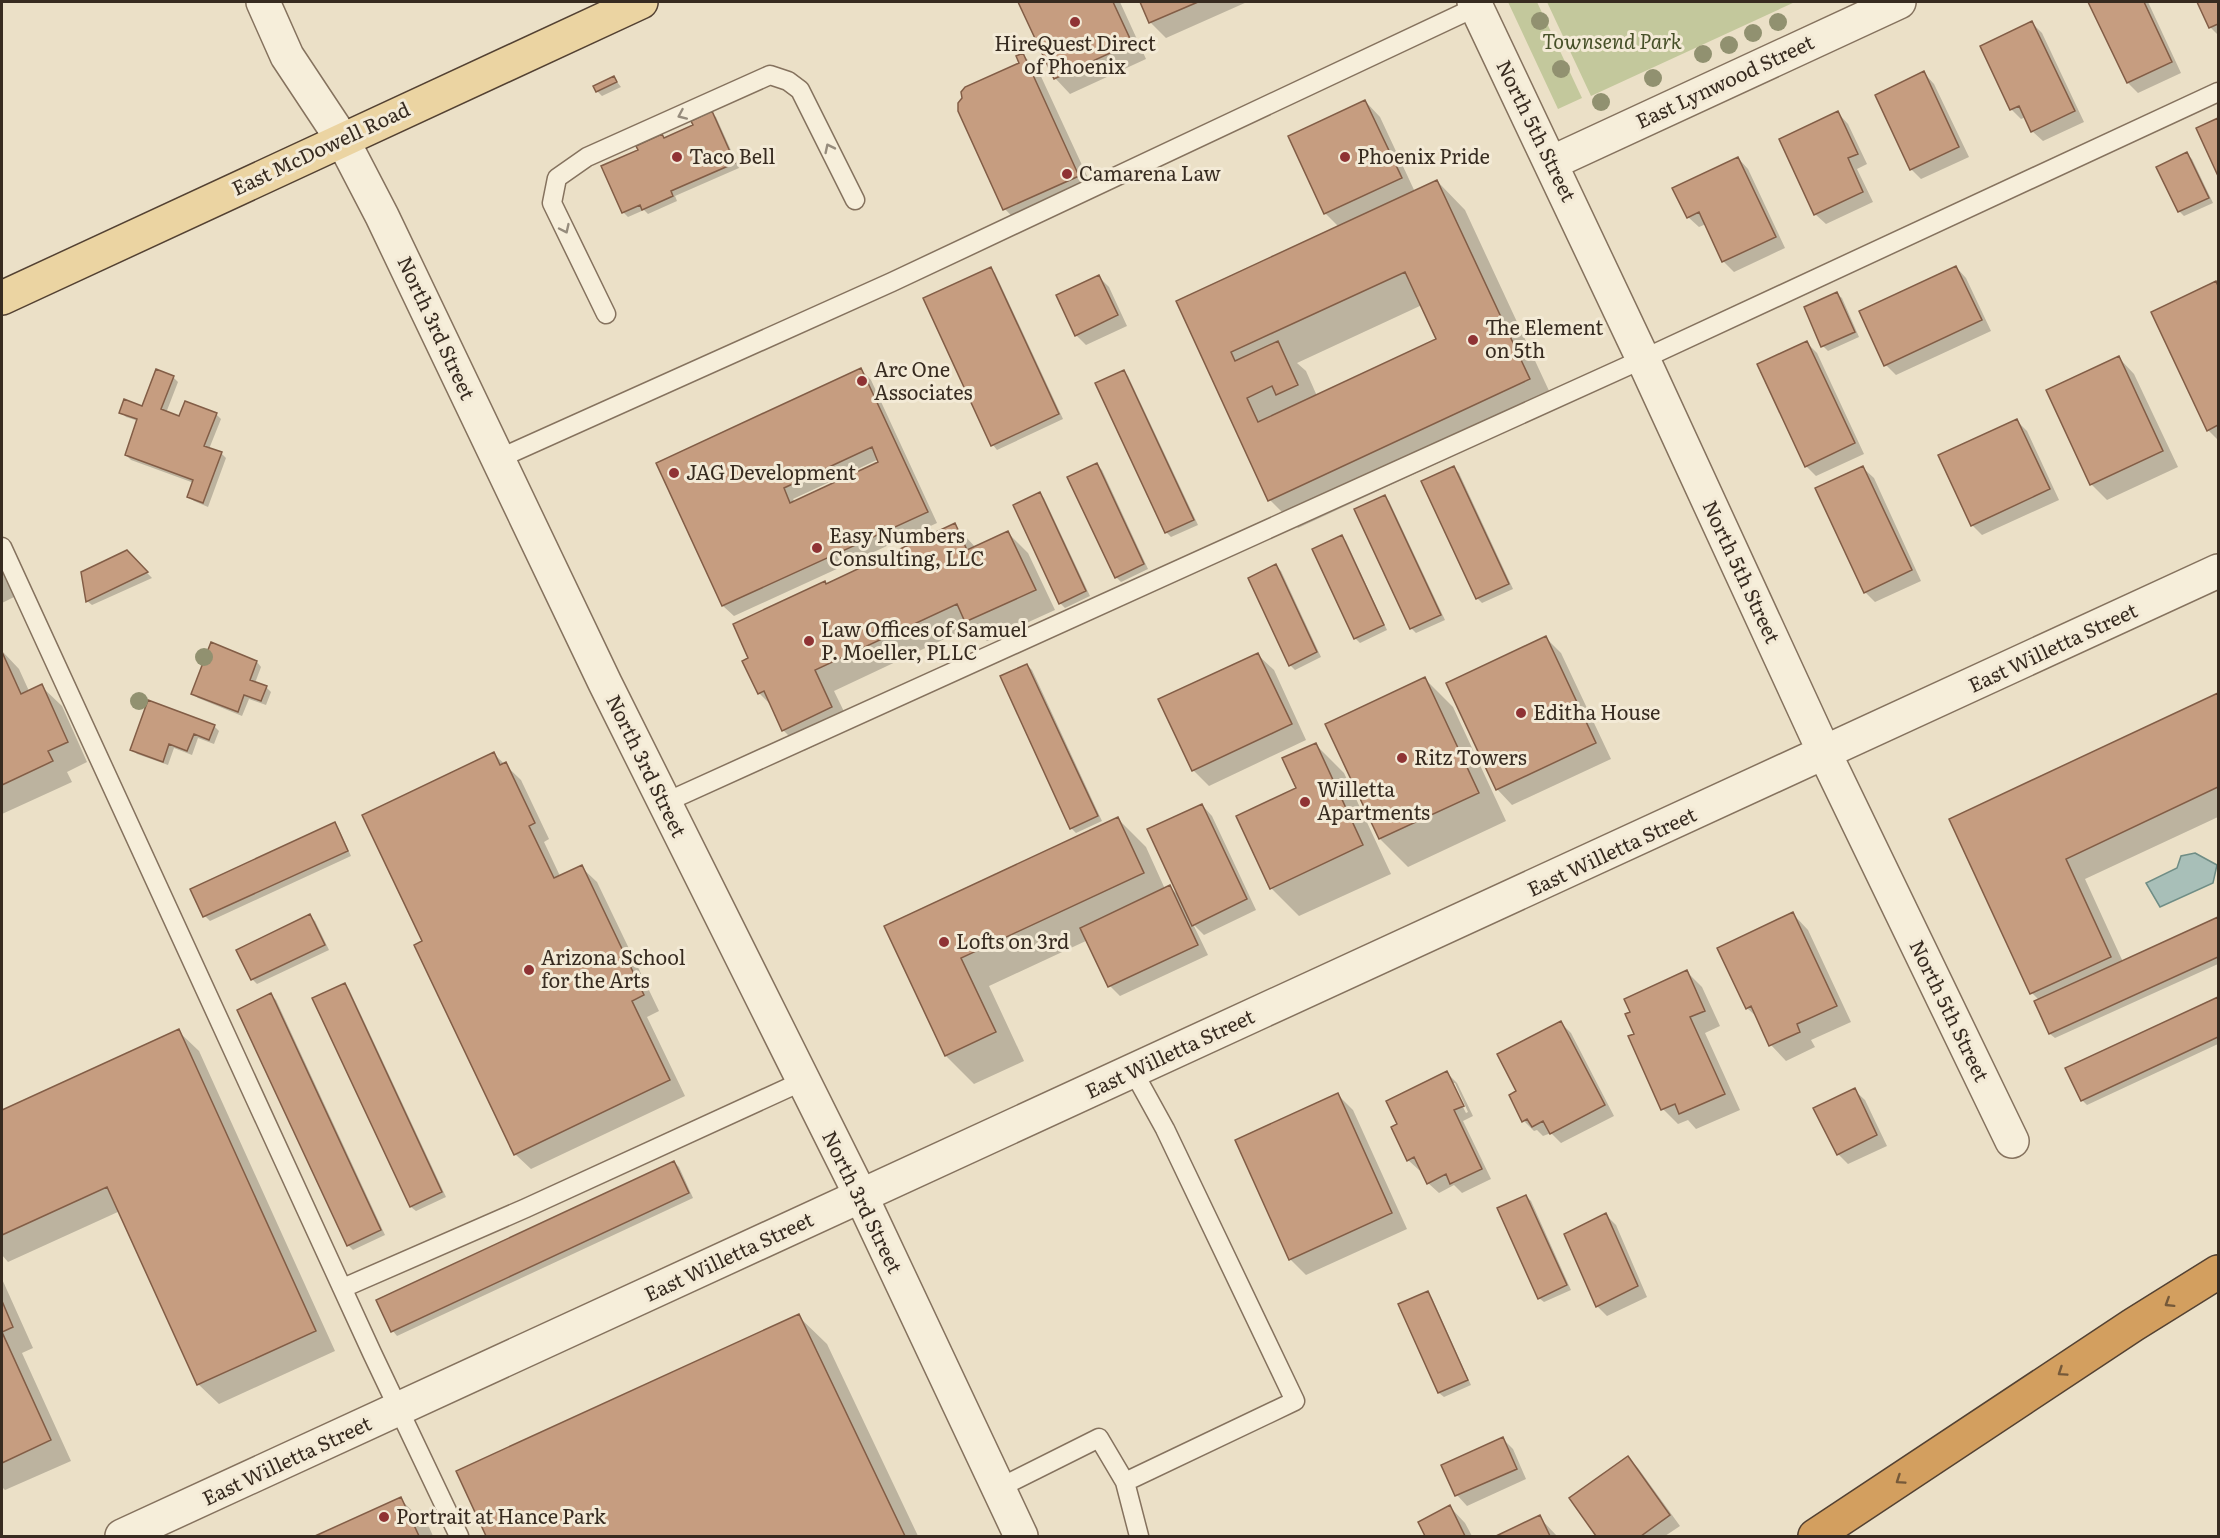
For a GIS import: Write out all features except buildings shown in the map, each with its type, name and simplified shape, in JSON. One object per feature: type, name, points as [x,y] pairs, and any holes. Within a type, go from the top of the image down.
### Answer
[{"type":"highway","points":[[1815,1536],[2133,1325],[2218,1272]]},
{"type":"main road","name":"East McDowell Road","points":[[2,298],[641,2]]},
{"type":"street","name":"North 3rd Street","points":[[262,2],[287,56],[342,139],[382,216],[664,803],[861,1196],[1021,1536]]},
{"type":"street","name":"East Lynwood Street","points":[[1551,163],[1899,2]]},
{"type":"street","name":"North 5th Street","points":[[1475,4],[1644,359],[1825,754],[2012,1141]]},
{"type":"street","name":"East Willetta Street","points":[[122,1536],[1825,754],[2218,571]]},
{"type":"lane","points":[[498,459],[892,282],[1475,4]]},
{"type":"lane","points":[[606,314],[552,203],[557,178],[587,157],[770,75],[788,81],[800,90],[855,200]]},
{"type":"lane","points":[[664,803],[1644,359],[2218,92]]},
{"type":"lane","points":[[2,547],[459,1536]]},
{"type":"lane","points":[[1125,1482],[1295,1401],[1165,1129],[1133,1071]]},
{"type":"lane","points":[[343,1288],[803,1081]]},
{"type":"lane","points":[[999,1488],[1099,1438],[1125,1482],[1139,1536]]},
{"type":"green space","points":[[1508,2],[1537,2],[1582,98],[1558,109]]},
{"type":"green space","name":"Townsend Park","points":[[1547,2],[1795,2],[1591,96]]},
{"type":"water","points":[[2195,853],[2217,865],[2213,883],[2160,907],[2146,883],[2177,868],[2181,856]]},
{"type":"place","name":"HireQuest Direct of Phoenix","points":[[1075,22]]},
{"type":"place","name":"Taco Bell","points":[[677,157]]},
{"type":"place","name":"Phoenix Pride","points":[[1345,157]]},
{"type":"place","name":"Camarena Law","points":[[1067,174]]},
{"type":"place","name":"The Element on 5th","points":[[1473,340]]},
{"type":"place","name":"Arc One Associates","points":[[862,381]]},
{"type":"place","name":"JAG Development","points":[[674,473]]},
{"type":"place","name":"Easy Numbers Consulting, LLC","points":[[817,548]]},
{"type":"place","name":"Law Offices of Samuel P. Moeller, PLLC","points":[[809,641]]},
{"type":"place","name":"Editha House","points":[[1521,713]]},
{"type":"place","name":"Ritz Towers","points":[[1402,758]]},
{"type":"place","name":"Willetta Apartments","points":[[1305,802]]},
{"type":"place","name":"Lofts on 3rd","points":[[944,942]]},
{"type":"place","name":"Arizona School for the Arts","points":[[529,970]]},
{"type":"place","name":"Portrait at Hance Park","points":[[384,1517]]}]
